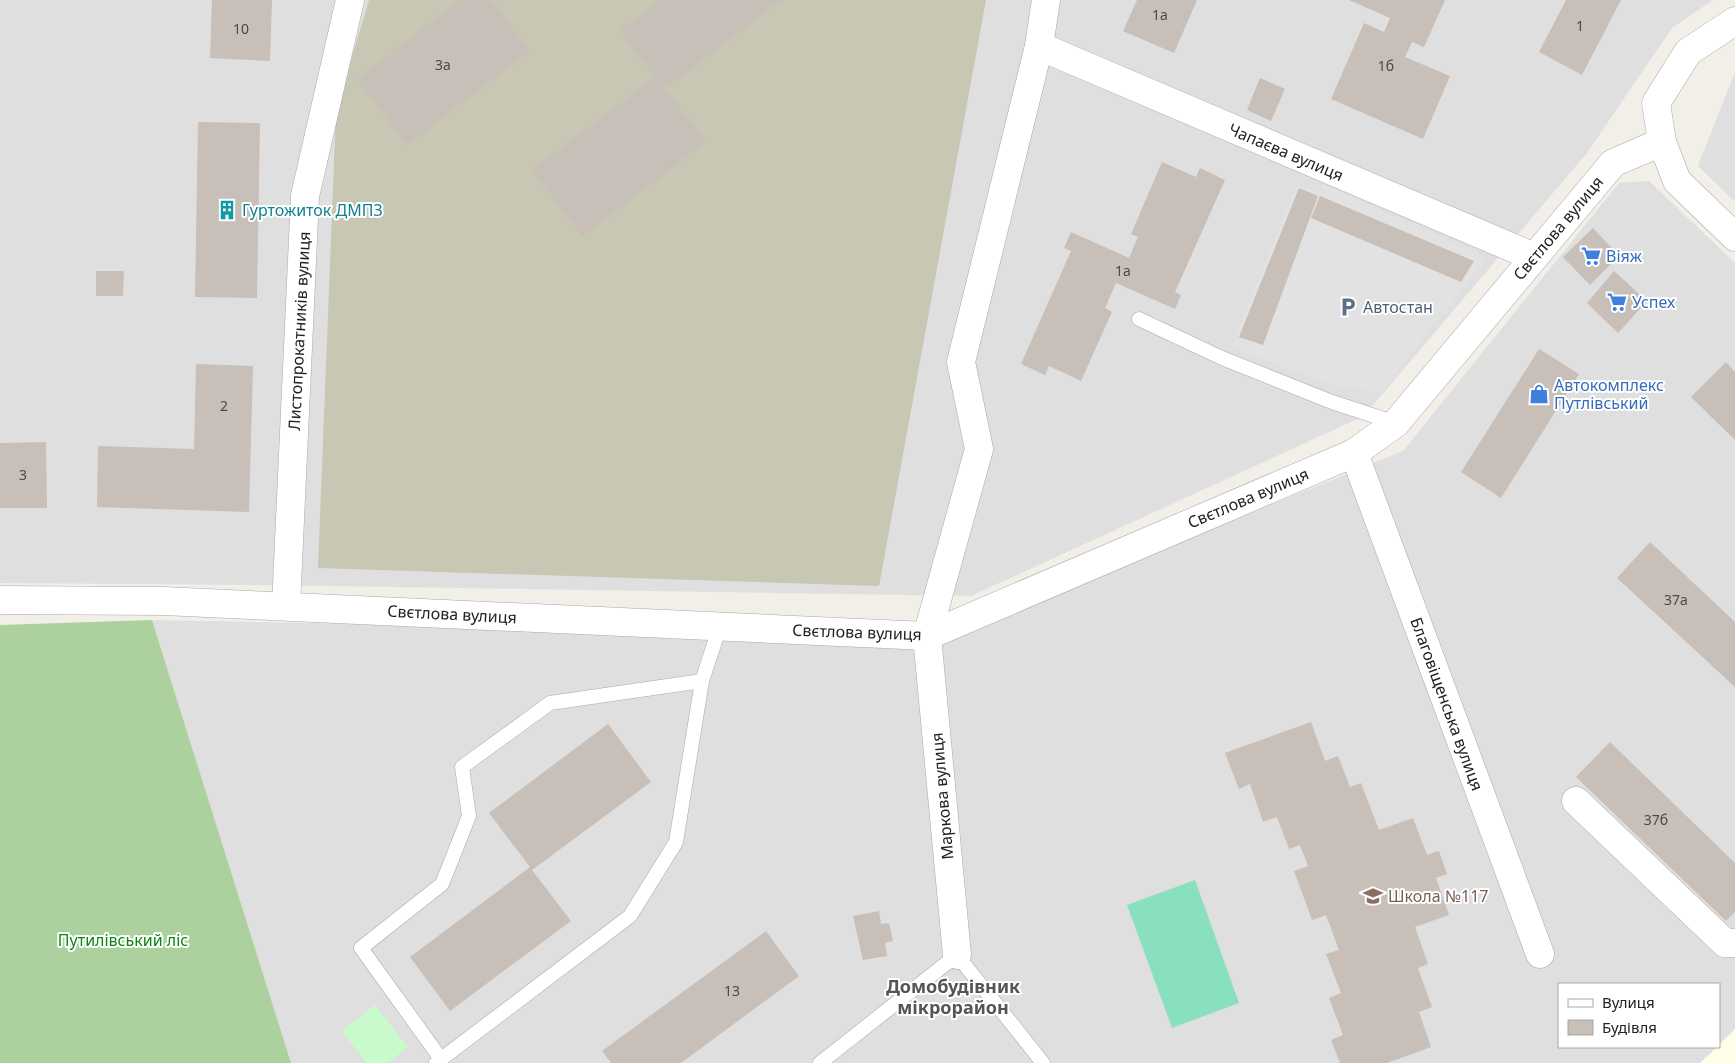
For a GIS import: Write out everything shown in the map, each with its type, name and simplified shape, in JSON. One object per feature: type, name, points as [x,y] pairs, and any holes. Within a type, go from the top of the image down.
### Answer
[{"type":"street","name":"Листопрокатників вулиця","points":[[286,606],[305,196],[350,0]]},
{"type":"street","points":[[928,636],[979,449],[961,362],[1039,46],[1046,0]]},
{"type":"street","points":[[1735,21],[1688,52],[1656,103],[1662,142],[1677,181],[1735,237]]},
{"type":"street","name":"Чапаєва вулиця","points":[[1039,46],[1534,258]]},
{"type":"street","name":"Свєтлова вулиця","points":[[0,600],[163,600],[928,636],[1354,453],[1396,423],[1613,163],[1662,142]]},
{"type":"street","name":"Благовіщенська вулиця","points":[[1354,453],[1540,954]]},
{"type":"street","name":"Маркова вулиця","points":[[928,636],[957,955]]},
{"type":"street","points":[[1576,801],[1725,943],[1735,943]]},
{"type":"lane","points":[[1138,319],[1222,358],[1332,402],[1396,423]]},
{"type":"lane","points":[[702,681],[550,703],[462,767],[469,816],[442,884],[361,948],[439,1061],[630,916],[676,842],[702,681],[720,626]]},
{"type":"lane","points":[[820,1063],[957,955],[1043,1063]]},
{"type":"shaded area","points":[[0,0],[1713,0],[1672,28],[1587,153],[1364,416],[971,596],[266,585],[0,583]]},
{"type":"shaded area","points":[[369,0],[986,0],[879,586],[318,568],[336,111]]},
{"type":"shaded area","points":[[1735,72],[1735,202],[1698,166]]},
{"type":"shaded area","name":"Домобудівник мікрорайон","points":[[1649,181],[1735,263],[1735,1063],[291,1063],[152,620],[952,635],[1403,451],[1619,183]]},
{"type":"shaded area","name":"Автостан","points":[[1297,185],[1320,193],[1323,185],[1486,257],[1381,392],[1331,385],[1233,348],[1236,335]]},
{"type":"shaded area","points":[[1735,1029],[1735,1063],[1700,1063],[1716,1048],[1720,1048],[1720,1044]]},
{"type":"green space","name":"Путилівський ліс","points":[[152,620],[291,1063],[0,1063],[0,625]]},
{"type":"green space","points":[[1195,880],[1239,1003],[1172,1028],[1127,905]]},
{"type":"green space","points":[[375,1005],[408,1047],[388,1063],[366,1063],[342,1031]]},
{"type":"building","points":[[212,0],[272,0],[270,61],[210,58]]},
{"type":"building","points":[[460,0],[491,0],[530,51],[407,145],[357,79]]},
{"type":"building","points":[[661,0],[781,0],[665,89],[706,142],[582,236],[532,170],[655,77],[620,31]]},
{"type":"building","points":[[1137,0],[1197,0],[1174,53],[1123,31]]},
{"type":"building","points":[[1349,0],[1445,0],[1424,47],[1412,42],[1405,57],[1450,76],[1423,139],[1331,99],[1364,23],[1384,32],[1390,18]]},
{"type":"building","points":[[1566,0],[1621,0],[1582,75],[1539,52]]},
{"type":"building","points":[[1260,78],[1285,89],[1271,121],[1247,110]]},
{"type":"building","name":"Гуртожиток ДМПЗ","points":[[198,122],[260,123],[257,298],[195,297]]},
{"type":"building","points":[[1162,162],[1196,177],[1200,168],[1225,180],[1175,292],[1181,295],[1175,309],[1116,283],[1105,308],[1112,312],[1081,381],[1049,366],[1045,375],[1021,364],[1071,251],[1064,248],[1071,232],[1129,258],[1138,237],[1131,234]]},
{"type":"building","points":[[1299,188],[1318,196],[1263,345],[1239,337]]},
{"type":"building","points":[[1320,196],[1474,261],[1461,282],[1311,218]]},
{"type":"building","name":"Віяж","points":[[1593,228],[1619,256],[1590,285],[1563,257]]},
{"type":"building","points":[[96,271],[124,271],[123,296],[96,296]]},
{"type":"building","name":"Успех","points":[[1614,271],[1647,301],[1618,333],[1587,303]]},
{"type":"building","points":[[1539,349],[1579,374],[1501,498],[1461,472]]},
{"type":"building","points":[[1726,362],[1735,372],[1735,440],[1691,397]]},
{"type":"building","points":[[196,364],[253,366],[249,512],[97,507],[98,446],[194,449]]},
{"type":"building","points":[[46,442],[47,508],[0,508],[0,443]]},
{"type":"building","points":[[1650,542],[1735,622],[1735,687],[1617,578]]},
{"type":"building","name":"Школа №117","points":[[1311,722],[1325,761],[1338,756],[1350,787],[1361,783],[1379,830],[1413,818],[1427,855],[1439,851],[1447,874],[1436,878],[1449,915],[1415,927],[1428,964],[1418,968],[1432,1007],[1419,1012],[1431,1047],[1387,1063],[1340,1063],[1331,1040],[1343,1035],[1329,998],[1341,993],[1326,954],[1339,950],[1326,915],[1312,920],[1294,871],[1308,866],[1300,845],[1289,849],[1277,817],[1263,822],[1250,784],[1239,789],[1225,753]]},
{"type":"building","points":[[608,724],[651,782],[532,870],[571,921],[450,1011],[410,957],[530,867],[489,813]]},
{"type":"building","points":[[1610,742],[1735,863],[1735,912],[1726,921],[1576,777]]},
{"type":"building","points":[[879,911],[881,924],[889,923],[893,941],[885,943],[887,956],[863,960],[853,916]]},
{"type":"building","points":[[766,931],[799,976],[681,1063],[611,1063],[602,1051]]},
{"type":"place","name":"Гуртожиток ДМПЗ","points":[[227,210]]},
{"type":"place","name":"Віяж","points":[[1591,256]]},
{"type":"place","name":"Успех","points":[[1617,302]]},
{"type":"place","name":"Автостан","points":[[1348,307]]},
{"type":"place","name":"Автокомплекс Путлівський","points":[[1539,394]]},
{"type":"place","name":"Школа №117","points":[[1373,896]]},
{"type":"district","name":"Домобудівник мікрорайон","points":[[953,998]]}]
